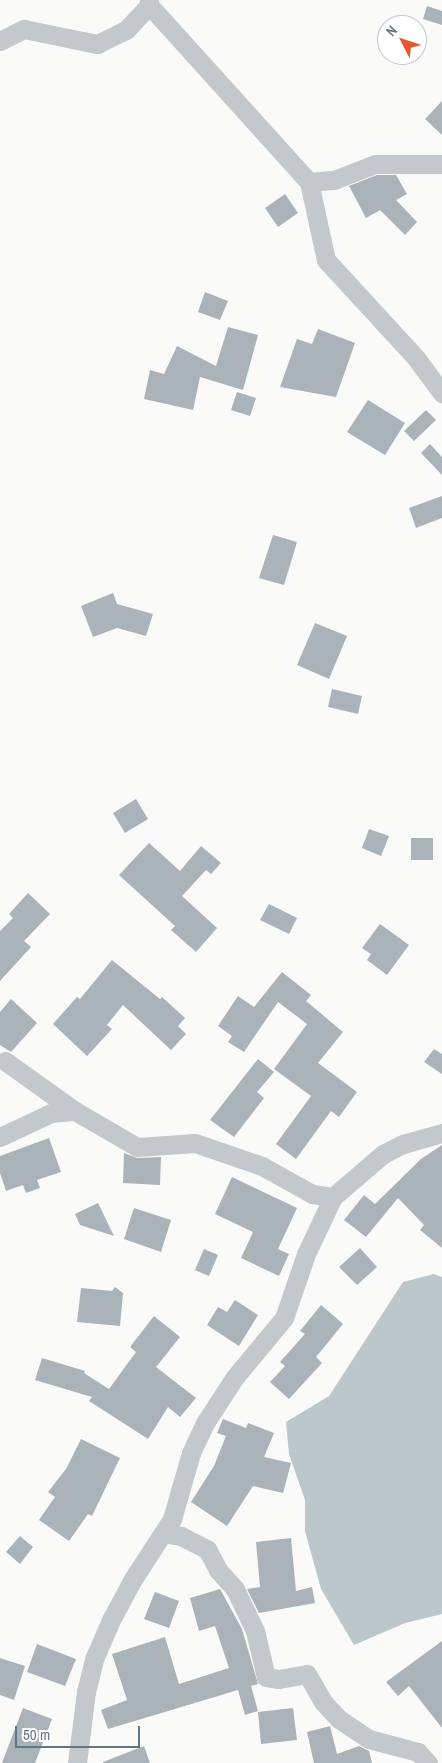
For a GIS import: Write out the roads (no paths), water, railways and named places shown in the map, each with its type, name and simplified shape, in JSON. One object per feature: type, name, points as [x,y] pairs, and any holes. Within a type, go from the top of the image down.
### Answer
[{"type":"street","points":[[0,41],[24,28],[97,44],[126,30],[149,3],[309,182],[320,242],[326,260],[416,358],[442,394]]},
{"type":"street","points":[[309,182],[334,180],[375,164],[442,164]]},
{"type":"street","points":[[5,1061],[75,1111],[137,1147],[195,1143],[262,1166],[312,1194],[333,1197]]},
{"type":"street","points":[[0,1137],[50,1113],[75,1111]]},
{"type":"street","points":[[77,1763],[95,1657],[133,1579],[172,1529],[191,1453],[205,1423],[235,1377],[284,1318],[306,1254],[333,1197],[383,1154],[403,1144],[442,1133]]},
{"type":"street","points":[[172,1529],[207,1549],[218,1570],[235,1589],[255,1631],[266,1677],[279,1679],[307,1674],[323,1702],[339,1719],[369,1738],[418,1752],[428,1763]]}]
